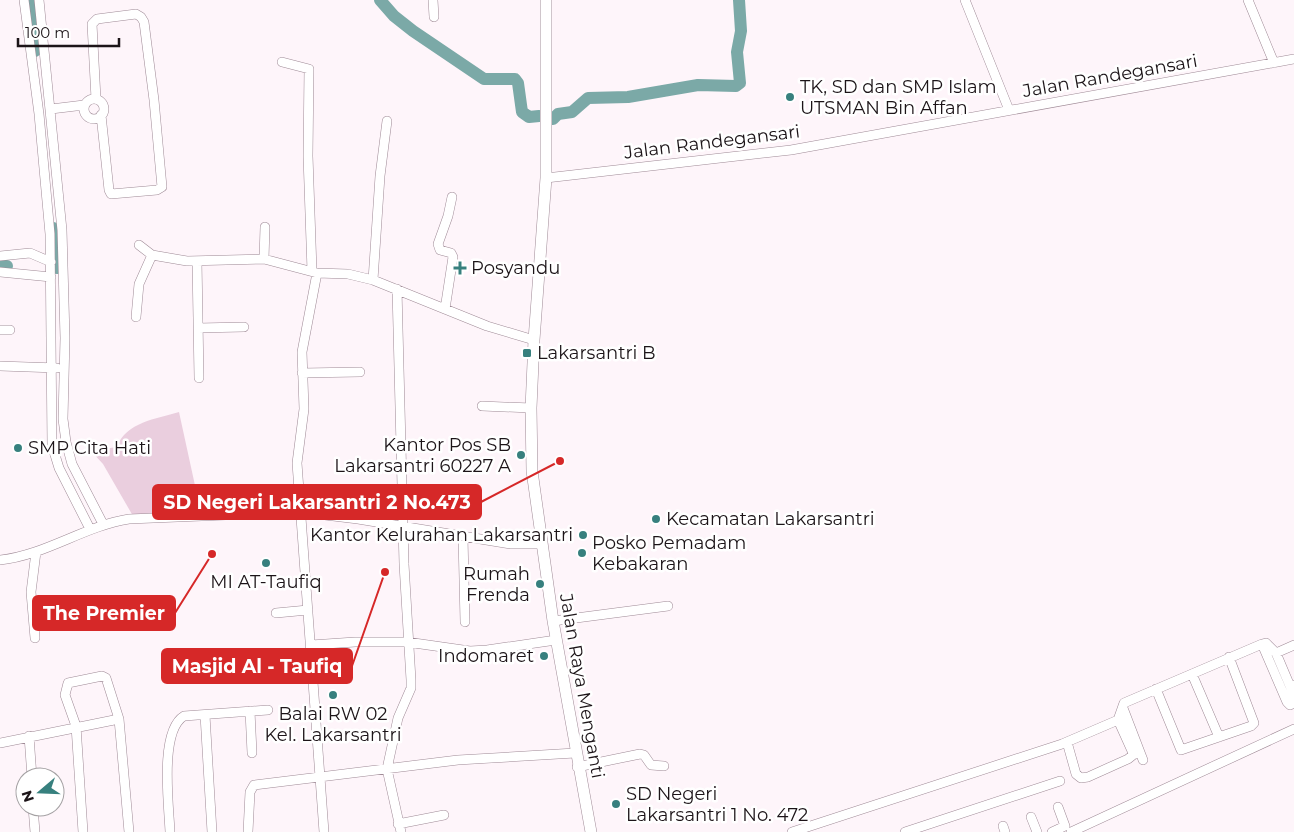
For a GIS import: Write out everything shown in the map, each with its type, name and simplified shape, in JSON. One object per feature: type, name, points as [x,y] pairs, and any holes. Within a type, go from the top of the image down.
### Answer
[{"type":"main road","name":"Jalan Raya Menganti","points":[[546,0],[548,122],[546,178],[534,340],[531,408],[532,471],[556,640],[575,753],[591,832]]},
{"type":"street","points":[[24,0],[47,113],[62,230],[63,419],[66,442],[72,464],[103,524]]},
{"type":"street","points":[[39,0],[47,113],[51,277],[52,445],[59,468],[90,529]]},
{"type":"street","points":[[433,0],[434,17]]},
{"type":"street","points":[[965,0],[1009,110]]},
{"type":"street","points":[[1248,0],[1274,63]]},
{"type":"street","points":[[136,14],[144,22],[162,187],[157,190],[111,194],[101,115],[103,106],[96,99],[92,24],[97,19],[136,14]]},
{"type":"street","name":"Jalan Randegansari","points":[[546,178],[791,150],[1294,59]]},
{"type":"street","points":[[282,62],[309,69],[308,156],[315,272],[303,342],[304,409],[297,463],[324,832]]},
{"type":"street","points":[[84,108],[89,100],[96,99]]},
{"type":"street","points":[[47,113],[84,108]]},
{"type":"street","points":[[84,108],[90,118],[96,118],[101,115]]},
{"type":"street","points":[[373,280],[380,176],[387,121]]},
{"type":"street","points":[[445,308],[453,257],[451,252],[440,250],[438,244],[448,216],[452,197]]},
{"type":"street","points":[[264,259],[265,227]]},
{"type":"street","points":[[139,245],[152,255],[197,261],[264,259],[315,272],[348,274],[373,280],[488,326],[534,340]]},
{"type":"street","points":[[0,256],[30,254],[50,262]]},
{"type":"street","points":[[10,273],[12,255]]},
{"type":"street","points":[[136,317],[140,284],[152,255]]},
{"type":"street","points":[[197,261],[199,378]]},
{"type":"street","points":[[0,272],[51,277]]},
{"type":"street","points":[[397,289],[407,642],[411,688],[398,718],[387,769],[399,828],[444,816]]},
{"type":"street","points":[[198,328],[244,327]]},
{"type":"street","points":[[0,330],[10,330]]},
{"type":"street","points":[[0,366],[64,369]]},
{"type":"street","points":[[302,373],[360,372]]},
{"type":"street","points":[[482,406],[531,408]]},
{"type":"street","points":[[0,560],[36,552],[103,524],[129,519],[300,512],[404,526],[463,538],[511,544],[542,544]]},
{"type":"street","points":[[463,538],[465,622]]},
{"type":"street","points":[[34,638],[31,592],[36,552]]},
{"type":"street","points":[[553,621],[668,606]]},
{"type":"street","points":[[276,613],[308,610]]},
{"type":"street","points":[[311,645],[354,642],[407,642],[470,651],[556,640]]},
{"type":"street","points":[[1262,644],[1287,702],[1290,705],[1294,703]]},
{"type":"street","points":[[792,832],[1067,742],[1118,720],[1124,703],[1262,644],[1269,645],[1276,653],[1292,686],[1294,696]]},
{"type":"street","points":[[1276,653],[1294,645]]},
{"type":"street","points":[[1156,689],[1181,750],[1254,724],[1229,657]]},
{"type":"street","points":[[1192,674],[1219,737]]},
{"type":"street","points":[[83,832],[76,726],[64,694],[68,683],[102,676],[109,680],[119,719],[129,832]]},
{"type":"street","points":[[1123,708],[1143,760]]},
{"type":"street","points":[[170,832],[167,766],[175,724],[184,716],[268,710]]},
{"type":"street","points":[[250,711],[252,753]]},
{"type":"street","points":[[205,715],[212,832]]},
{"type":"street","points":[[0,743],[76,726],[119,719]]},
{"type":"street","points":[[1067,742],[1076,774],[1081,778],[1120,763],[1133,755],[1118,720]]},
{"type":"street","points":[[1071,832],[1294,729]]},
{"type":"street","points":[[30,736],[32,767]]},
{"type":"street","points":[[248,832],[250,792],[254,784],[320,778],[458,760],[575,753]]},
{"type":"street","points":[[578,767],[640,754],[644,755],[651,765],[664,766]]},
{"type":"street","points":[[905,832],[1060,781]]},
{"type":"street","points":[[1052,832],[1065,826],[1058,807]]},
{"type":"street","points":[[1031,816],[1037,832]]},
{"type":"street","points":[[34,817],[35,832]]},
{"type":"shaded area","points":[[179,412],[201,513],[133,516],[103,464],[91,451],[117,447],[127,432],[135,427]]},
{"type":"waterway","points":[[29,0],[35,51]]},
{"type":"waterway","points":[[380,0],[394,16],[413,31],[484,79],[515,79],[518,83],[522,112],[529,117],[539,116]]},
{"type":"waterway","points":[[547,119],[553,119],[558,114],[572,112],[588,98],[628,97],[698,85],[736,86],[740,83],[737,52],[741,31],[739,0]]},
{"type":"waterway","points":[[53,228],[57,268]]},
{"type":"waterway","points":[[0,266],[7,266]]},
{"type":"place","name":"TK, SD dan SMP Islam UTSMAN Bin Affan","points":[[790,97]]},
{"type":"place","name":"Posyandu","points":[[460,268]]},
{"type":"place","name":"Lakarsantri B","points":[[527,353]]},
{"type":"place","name":"SMP Cita Hati","points":[[18,448]]},
{"type":"place","name":"Kantor Pos SB Lakarsantri 60227 A","points":[[521,455]]},
{"type":"place","name":"SD Negeri Lakarsantri 2 No.473","points":[[560,461]]},
{"type":"place","name":"Kecamatan Lakarsantri","points":[[656,519]]},
{"type":"place","name":"Kantor Kelurahan Lakarsantri","points":[[583,535]]},
{"type":"place","name":"Posko Pemadam Kebakaran","points":[[582,553]]},
{"type":"place","name":"The Premier","points":[[212,554]]},
{"type":"place","name":"MI AT-Taufiq","points":[[266,563]]},
{"type":"place","name":"Masjid Al - Taufiq","points":[[385,572]]},
{"type":"place","name":"Rumah Frenda","points":[[540,584]]},
{"type":"place","name":"Indomaret","points":[[544,656]]},
{"type":"place","name":"Balai RW 02 Kel. Lakarsantri","points":[[333,695]]},
{"type":"place","name":"SD Negeri Lakarsantri 1 No. 472","points":[[616,804]]}]
